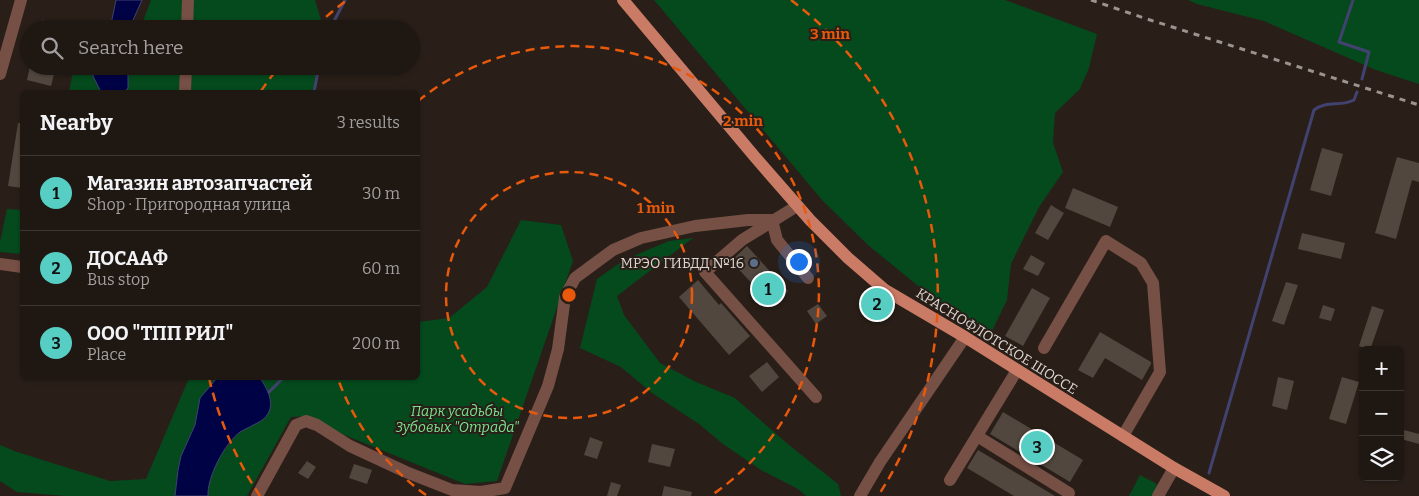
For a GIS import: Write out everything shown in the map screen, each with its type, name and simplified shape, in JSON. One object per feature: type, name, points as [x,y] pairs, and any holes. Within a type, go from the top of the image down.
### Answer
[{"type":"main road","name":"КРАСНОФЛОТСКОЕ ШОССЕ","points":[[623,0],[797,206],[848,258],[885,290],[965,337],[1174,468],[1224,496]]},
{"type":"street","points":[[0,74],[21,0]]},
{"type":"street","points":[[187,20],[188,0]]},
{"type":"street","points":[[185,90],[186,75]]},
{"type":"street","points":[[797,206],[742,240],[705,272],[816,397]]},
{"type":"street","points":[[256,496],[296,425],[306,421],[317,425],[358,450],[452,490],[508,492],[548,386],[558,350],[565,297],[575,278],[613,250],[642,238],[694,226],[748,220],[772,220]]},
{"type":"street","points":[[772,220],[777,240],[808,278]]},
{"type":"street","points":[[1044,348],[1106,241],[1141,262],[1153,283],[1160,372],[1123,436]]},
{"type":"street","points":[[0,264],[20,267]]},
{"type":"street","points":[[860,496],[880,462],[965,337]]},
{"type":"street","points":[[950,480],[1017,370]]},
{"type":"street","points":[[976,436],[1069,493]]},
{"type":"street","points":[[1158,496],[1174,468]]},
{"type":"green space","points":[[151,0],[315,0],[321,20],[143,20]]},
{"type":"green space","points":[[654,0],[1005,0],[1097,34],[1089,68],[1080,89],[1055,113],[1053,143],[1063,172],[1039,207],[1011,264],[1007,300],[991,333],[928,294],[868,245],[823,201]]},
{"type":"green space","points":[[1188,0],[1419,0],[1419,84],[1376,70],[1264,21]]},
{"type":"green space","points":[[72,75],[93,75],[100,90],[69,90]]},
{"type":"green space","points":[[128,75],[318,75],[317,86],[312,90],[126,90],[128,88]]},
{"type":"green space","points":[[7,209],[20,210],[20,254],[0,252],[0,242]]},
{"type":"green space","name":"Парк усадьбы Зубовых \"Отрада\"","points":[[521,220],[561,225],[573,261],[497,481],[465,484],[342,434],[308,416],[291,417],[247,496],[208,496],[208,488],[213,471],[232,440],[241,431],[267,415],[261,380],[420,380],[420,322],[449,318],[487,287]]},
{"type":"green space","points":[[693,238],[617,296],[624,315],[660,363],[696,382],[735,398],[838,484],[841,496],[806,496],[798,489],[761,470],[723,444],[699,424],[652,393],[621,367],[580,348],[597,279],[624,260],[669,241]]},
{"type":"green space","points":[[188,380],[215,380],[200,398],[195,425],[178,470],[175,496],[65,496],[17,492],[0,481],[0,445],[110,481],[146,479]]},
{"type":"green space","points":[[1140,475],[1157,484],[1154,496],[1129,496]]},
{"type":"shaded area","points":[[116,0],[142,0],[133,20],[112,20]]},
{"type":"shaded area","points":[[128,75],[128,88],[126,90],[100,90],[93,76]]},
{"type":"shaded area","points":[[215,380],[261,380],[269,394],[271,406],[261,421],[240,432],[223,452],[210,480],[208,496],[175,496],[181,456],[195,425],[200,398]]},
{"type":"building","points":[[28,75],[54,75],[51,86],[27,80]]},
{"type":"building","points":[[18,123],[20,123],[20,188],[8,186]]},
{"type":"building","points":[[1322,148],[1343,154],[1331,196],[1310,190]]},
{"type":"building","points":[[1397,157],[1419,163],[1419,182],[1412,180],[1396,239],[1375,233]]},
{"type":"building","points":[[1073,188],[1118,207],[1110,227],[1065,208]]},
{"type":"building","points":[[1051,205],[1064,213],[1048,240],[1035,233]]},
{"type":"building","points":[[1302,233],[1345,243],[1341,259],[1298,249]]},
{"type":"building","points":[[747,246],[788,291],[772,305],[731,261]]},
{"type":"building","points":[[1031,255],[1045,263],[1038,276],[1023,269]]},
{"type":"building","points":[[698,280],[719,305],[721,303],[750,336],[729,355],[679,297]]},
{"type":"building","points":[[1286,282],[1298,285],[1284,325],[1272,321]]},
{"type":"building","points":[[1032,288],[1050,298],[1023,346],[1005,336]]},
{"type":"building","points":[[818,304],[827,316],[816,324],[807,311]]},
{"type":"building","points":[[1323,305],[1335,309],[1331,321],[1319,318]]},
{"type":"building","points":[[1372,306],[1384,310],[1371,346],[1359,346]]},
{"type":"building","points":[[1100,332],[1151,362],[1142,380],[1105,358],[1093,378],[1078,370]]},
{"type":"building","points":[[767,362],[779,377],[762,392],[749,376]]},
{"type":"building","points":[[1278,377],[1294,381],[1287,410],[1272,406]]},
{"type":"building","points":[[1342,377],[1359,382],[1346,424],[1329,419]]},
{"type":"building","points":[[1003,412],[1083,460],[1070,482],[990,434]]},
{"type":"building","points":[[1404,430],[1419,434],[1419,444],[1404,440]]},
{"type":"building","points":[[590,437],[603,442],[597,459],[584,455]]},
{"type":"building","points":[[652,444],[675,449],[670,467],[648,462]]},
{"type":"building","points":[[978,450],[1055,496],[1014,496],[967,468]]},
{"type":"building","points":[[307,461],[316,467],[308,479],[298,473]]},
{"type":"building","points":[[354,464],[372,470],[367,484],[349,478]]},
{"type":"building","points":[[611,482],[621,485],[617,496],[607,496]]},
{"type":"building","points":[[664,486],[692,492],[691,496],[662,496]]},
{"type":"waterway","points":[[335,20],[345,0]]},
{"type":"waterway","points":[[1353,0],[1339,42],[1369,52],[1362,79]]},
{"type":"waterway","points":[[314,90],[317,75]]},
{"type":"waterway","points":[[1209,473],[1314,110],[1324,105],[1354,100],[1357,92]]},
{"type":"waterway","points":[[269,392],[281,380]]},
{"type":"railway","points":[[1091,0],[1419,105]]},
{"type":"place","name":"МРЭО ГИБДД №16","points":[[754,263]]},
{"type":"place","name":"Магазин автозапчастей","points":[[768,289]]},
{"type":"place","name":"ДОСААФ","points":[[877,304]]},
{"type":"place","name":"ООО \"ТПП РИЛ\"","points":[[1037,447]]}]
